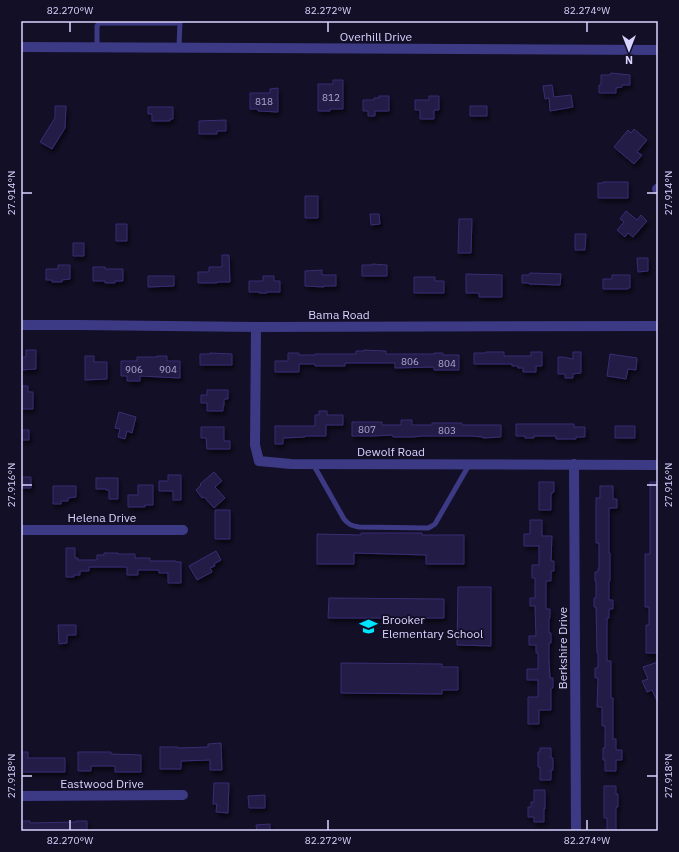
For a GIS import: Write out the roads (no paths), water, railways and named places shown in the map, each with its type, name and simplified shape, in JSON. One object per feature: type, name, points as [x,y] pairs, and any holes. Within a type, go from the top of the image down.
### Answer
[{"type":"street","name":"Overhill Drive","points":[[21,47],[658,50]]},
{"type":"street","name":"Bama Road","points":[[21,325],[79,324],[256,327],[658,326]]},
{"type":"street","name":"Dewolf Road","points":[[256,327],[255,445],[259,461],[291,464],[658,465]]},
{"type":"street","name":"Berkshire Drive","points":[[574,464],[576,831]]},
{"type":"street","name":"Helena Drive","points":[[21,530],[183,530]]},
{"type":"street","name":"Eastwood Drive","points":[[21,796],[183,795]]},
{"type":"lane","points":[[97,47],[97,26],[102,22],[180,22],[180,47]]},
{"type":"lane","points":[[312,464],[348,524],[359,527],[420,528],[428,528],[435,524],[470,464]]},
{"type":"place","name":"Brooker Elementary School","points":[[369,626]]}]
